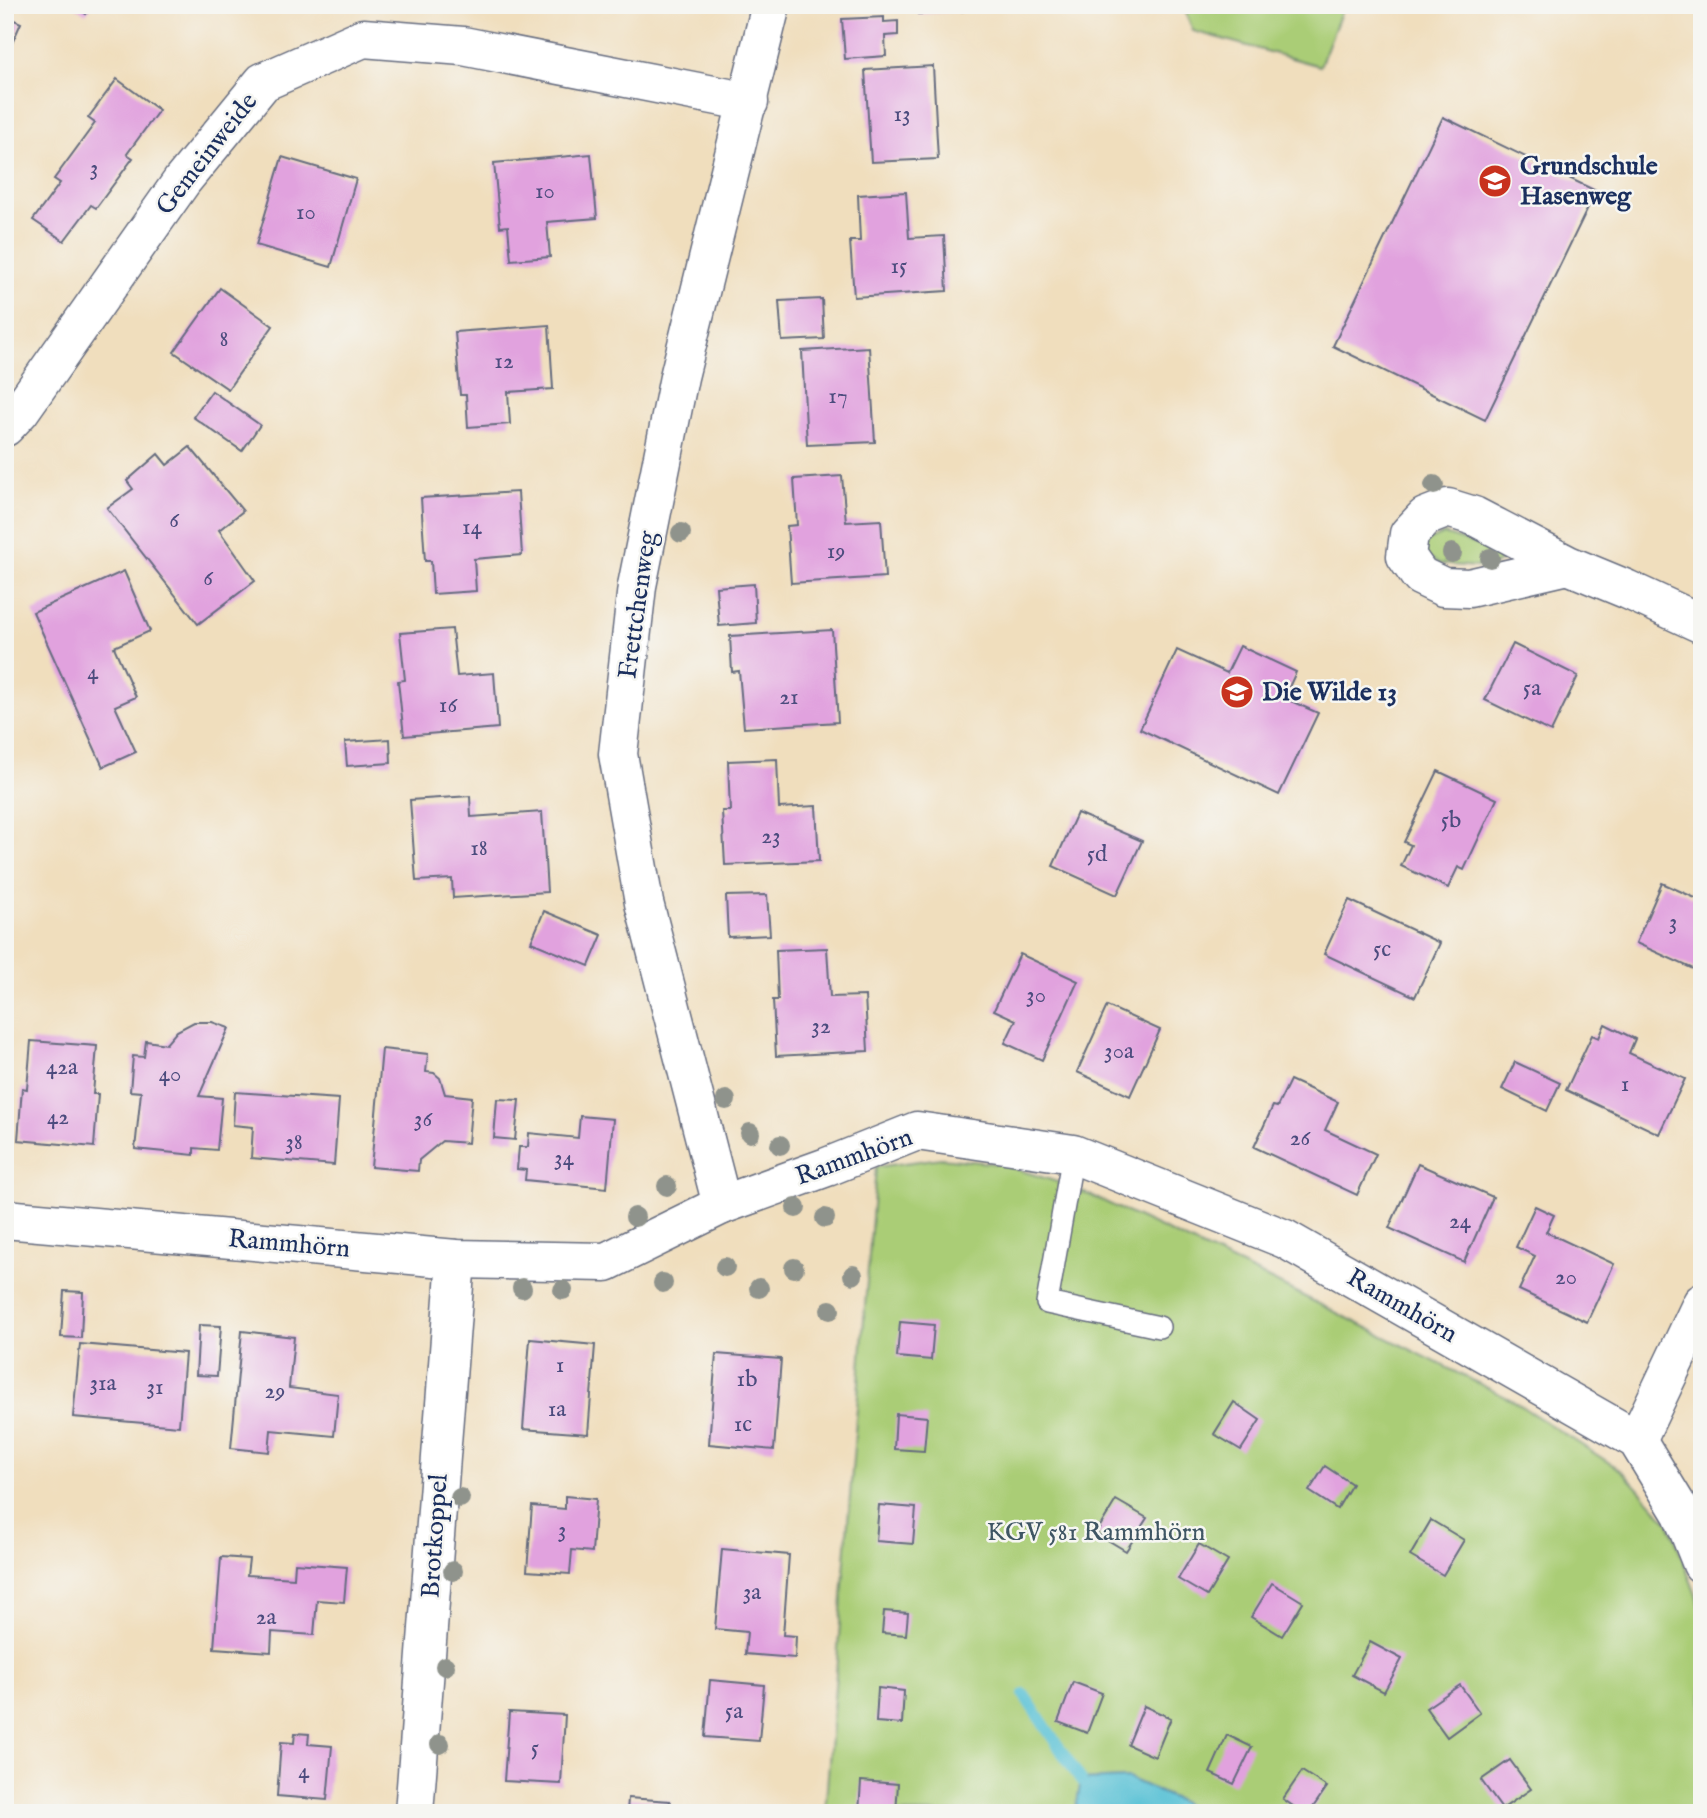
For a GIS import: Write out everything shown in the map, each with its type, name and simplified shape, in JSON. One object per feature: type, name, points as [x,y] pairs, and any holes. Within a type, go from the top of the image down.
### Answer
[{"type":"street","name":"Frettchenweg","points":[[722,1205],[644,903],[618,754],[637,586],[676,390],[771,5]]},
{"type":"street","name":"Gemeinweide","points":[[5,427],[20,411],[182,181],[264,82],[363,38],[463,46],[749,102]]},
{"type":"street","points":[[1568,565],[1702,624]]},
{"type":"street","name":"Rammhörn","points":[[5,1219],[456,1259],[606,1262],[722,1205],[917,1131],[1073,1154],[1285,1239],[1637,1440],[1682,1514],[1702,1564]]},
{"type":"street","name":"Brotkoppel","points":[[414,1813],[456,1259]]},
{"type":"street","points":[[1637,1440],[1702,1303]]},
{"type":"lane","points":[[1073,1154],[1047,1303],[1159,1327]]},
{"type":"green space","points":[[1183,5],[1344,5],[1320,66],[1193,31]]},
{"type":"green space","points":[[1444,534],[1488,548],[1503,560],[1489,568],[1440,564],[1425,555],[1426,541]]},
{"type":"green space","name":"KGV 581 Rammhörn","points":[[941,1158],[1000,1164],[1067,1185],[1103,1201],[1267,1278],[1510,1399],[1622,1471],[1669,1523],[1702,1611],[1702,1813],[1199,1813],[1128,1778],[1082,1780],[1075,1813],[825,1813],[876,1167]]},
{"type":"water","points":[[1128,1778],[1199,1813],[1075,1813],[1081,1780]]},
{"type":"building","points":[[73,5],[92,5],[86,14]]},
{"type":"building","points":[[917,5],[1012,5],[1012,8],[918,14]]},
{"type":"building","points":[[5,16],[21,23],[5,59]]},
{"type":"building","points":[[884,17],[884,22],[898,21],[898,35],[885,36],[886,56],[845,59],[842,19]]},
{"type":"building","points":[[933,66],[938,159],[871,162],[865,70]]},
{"type":"building","points":[[117,79],[159,110],[127,154],[133,158],[96,208],[91,205],[64,241],[33,220],[60,183],[54,179],[95,123],[88,118]]},
{"type":"building","points":[[1443,117],[1596,191],[1485,420],[1333,346]]},
{"type":"building","points":[[591,154],[597,218],[547,222],[550,257],[511,260],[508,226],[500,227],[494,163]]},
{"type":"building","points":[[282,157],[356,179],[331,267],[256,245]]},
{"type":"building","points":[[906,192],[909,238],[944,236],[947,291],[854,297],[850,241],[860,241],[858,195]]},
{"type":"building","points":[[220,288],[273,326],[228,389],[174,352]]},
{"type":"building","points":[[822,299],[824,339],[782,341],[779,301]]},
{"type":"building","points":[[549,325],[553,389],[508,392],[510,424],[468,427],[466,395],[460,395],[455,332]]},
{"type":"building","points":[[869,347],[875,442],[807,445],[802,351]]},
{"type":"building","points":[[212,391],[260,425],[242,451],[193,417]]},
{"type":"building","points":[[190,447],[243,511],[219,530],[255,581],[198,624],[107,508],[133,489],[127,481],[158,454],[167,465]]},
{"type":"building","points":[[842,476],[846,522],[881,520],[885,577],[791,583],[787,526],[797,525],[794,479]]},
{"type":"building","points":[[518,492],[522,555],[474,559],[476,591],[433,594],[431,561],[425,561],[421,498]]},
{"type":"building","points":[[124,571],[150,631],[114,647],[136,697],[115,706],[136,752],[103,767],[33,612]]},
{"type":"building","points":[[754,584],[756,623],[719,626],[716,587]]},
{"type":"building","points":[[452,629],[457,676],[494,673],[498,728],[404,736],[398,681],[405,680],[400,633]]},
{"type":"building","points":[[832,630],[838,722],[744,728],[739,671],[732,672],[730,636]]},
{"type":"building","points":[[1513,644],[1578,676],[1551,732],[1485,700]]},
{"type":"building","points":[[1240,646],[1296,672],[1284,698],[1318,713],[1279,795],[1140,729],[1177,650],[1227,673]]},
{"type":"building","points":[[390,739],[391,763],[347,766],[345,742]]},
{"type":"building","points":[[777,759],[779,808],[816,806],[819,861],[725,865],[722,811],[730,811],[728,761]]},
{"type":"building","points":[[1438,771],[1497,799],[1464,870],[1458,867],[1448,888],[1401,866],[1411,845],[1404,842]]},
{"type":"building","points":[[470,796],[471,817],[542,812],[547,892],[453,898],[452,879],[416,881],[410,800]]},
{"type":"building","points":[[1077,813],[1142,841],[1117,895],[1053,866]]},
{"type":"building","points":[[1662,883],[1702,901],[1702,973],[1636,943]]},
{"type":"building","points":[[767,895],[770,935],[728,937],[726,896]]},
{"type":"building","points":[[1349,900],[1440,943],[1415,997],[1324,954]]},
{"type":"building","points":[[544,911],[602,935],[589,966],[531,942]]},
{"type":"building","points":[[827,948],[830,997],[865,996],[868,1051],[776,1056],[773,1000],[778,1000],[776,950]]},
{"type":"building","points":[[1020,954],[1078,981],[1042,1060],[1005,1043],[1016,1020],[994,1010]]},
{"type":"building","points":[[1107,1006],[1160,1030],[1130,1096],[1077,1072]]},
{"type":"building","points":[[194,1022],[212,1022],[229,1028],[199,1096],[222,1098],[217,1150],[194,1148],[194,1155],[135,1149],[141,1092],[130,1091],[133,1056],[144,1057],[146,1041],[166,1044],[177,1031]]},
{"type":"building","points":[[1605,1024],[1635,1039],[1629,1053],[1685,1079],[1659,1134],[1566,1090],[1592,1035],[1599,1038]]},
{"type":"building","points":[[31,1041],[97,1046],[93,1094],[98,1094],[94,1147],[18,1140],[22,1088],[27,1089]]},
{"type":"building","points":[[382,1049],[428,1054],[426,1072],[434,1073],[440,1078],[445,1094],[472,1097],[468,1143],[442,1141],[419,1160],[418,1171],[371,1167]]},
{"type":"building","points":[[1515,1062],[1560,1083],[1547,1111],[1502,1089]]},
{"type":"building","points":[[1290,1080],[1338,1102],[1325,1130],[1376,1154],[1357,1195],[1254,1147],[1273,1106],[1277,1107]]},
{"type":"building","points":[[235,1092],[339,1099],[334,1165],[251,1158],[253,1127],[233,1125]]},
{"type":"building","points":[[497,1099],[519,1100],[515,1140],[494,1138]]},
{"type":"building","points":[[580,1116],[613,1119],[607,1188],[525,1180],[526,1170],[517,1169],[519,1147],[528,1147],[529,1133],[578,1138]]},
{"type":"building","points":[[1418,1164],[1493,1197],[1464,1262],[1389,1228]]},
{"type":"building","points":[[1535,1206],[1554,1215],[1546,1232],[1614,1264],[1587,1322],[1519,1290],[1535,1256],[1516,1247]]},
{"type":"building","points":[[64,1291],[83,1292],[81,1338],[61,1337]]},
{"type":"building","points":[[900,1322],[934,1325],[931,1360],[897,1357]]},
{"type":"building","points":[[199,1325],[221,1326],[217,1376],[196,1375]]},
{"type":"building","points":[[242,1331],[294,1337],[289,1388],[338,1394],[334,1436],[271,1430],[269,1452],[231,1448]]},
{"type":"building","points":[[530,1339],[595,1345],[588,1434],[523,1429]]},
{"type":"building","points":[[80,1344],[185,1353],[179,1426],[73,1417]]},
{"type":"building","points":[[716,1354],[781,1359],[774,1450],[709,1444]]},
{"type":"building","points":[[1234,1402],[1260,1420],[1241,1450],[1214,1434]]},
{"type":"building","points":[[896,1414],[927,1417],[924,1451],[894,1449]]},
{"type":"building","points":[[1325,1466],[1352,1484],[1337,1509],[1309,1491]]},
{"type":"building","points":[[565,1496],[596,1499],[592,1552],[572,1550],[570,1574],[527,1571],[532,1506],[565,1509]]},
{"type":"building","points":[[1116,1500],[1147,1518],[1126,1551],[1096,1533]]},
{"type":"building","points":[[879,1505],[916,1508],[913,1544],[876,1541]]},
{"type":"building","points":[[1431,1520],[1464,1540],[1443,1575],[1410,1556]]},
{"type":"building","points":[[1199,1544],[1228,1561],[1207,1596],[1178,1579]]},
{"type":"building","points":[[722,1549],[789,1555],[783,1635],[796,1636],[795,1658],[745,1654],[747,1632],[715,1629]]},
{"type":"building","points":[[221,1557],[249,1559],[247,1575],[294,1578],[295,1563],[347,1567],[344,1602],[317,1600],[314,1635],[272,1632],[271,1652],[214,1648]]},
{"type":"building","points":[[1272,1583],[1303,1602],[1282,1636],[1251,1617]]},
{"type":"building","points":[[884,1611],[908,1613],[906,1635],[882,1633]]},
{"type":"building","points":[[1370,1642],[1402,1659],[1384,1692],[1352,1675]]},
{"type":"building","points":[[710,1680],[764,1685],[759,1741],[705,1737]]},
{"type":"building","points":[[1073,1682],[1102,1693],[1087,1733],[1058,1722]]},
{"type":"building","points":[[1460,1685],[1480,1713],[1447,1737],[1426,1708]]},
{"type":"building","points":[[878,1688],[904,1691],[902,1724],[876,1722]]},
{"type":"building","points":[[1144,1706],[1171,1718],[1155,1757],[1128,1745]]},
{"type":"building","points":[[509,1712],[565,1715],[561,1784],[504,1781]]},
{"type":"building","points":[[295,1733],[309,1734],[308,1744],[332,1746],[327,1800],[277,1796],[281,1742],[294,1743]]},
{"type":"building","points":[[1227,1735],[1252,1747],[1234,1784],[1210,1773]]},
{"type":"building","points":[[1510,1760],[1531,1789],[1502,1809],[1481,1780]]},
{"type":"building","points":[[1302,1771],[1327,1787],[1309,1813],[1303,1813],[1283,1799]]},
{"type":"building","points":[[861,1781],[898,1784],[896,1813],[859,1813]]},
{"type":"building","points":[[628,1798],[670,1801],[669,1813],[627,1813]]},
{"type":"waterway","points":[[1024,1695],[1081,1780]]},
{"type":"place","name":"Grundschule Hasenweg","points":[[1495,181]]},
{"type":"place","name":"Die Wilde 13","points":[[1237,692]]}]
